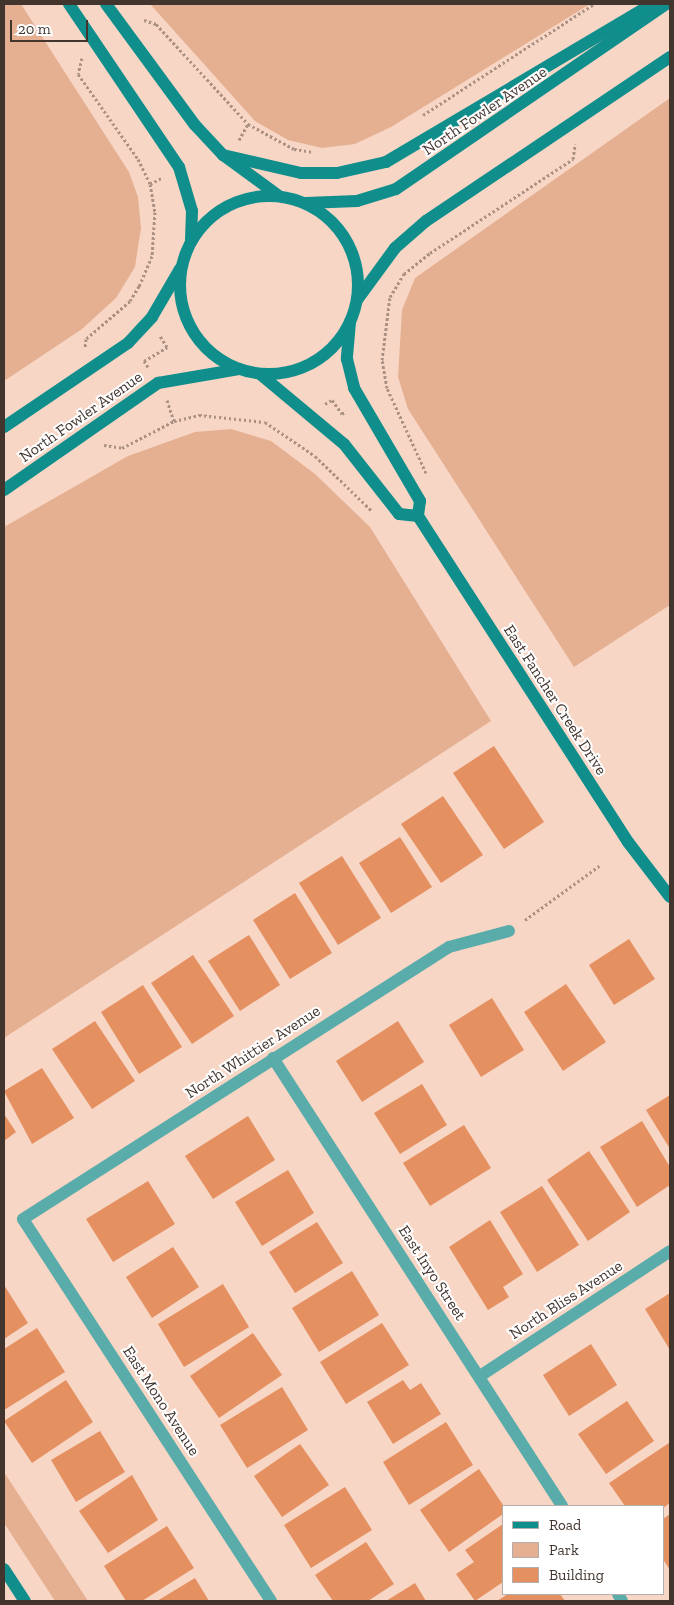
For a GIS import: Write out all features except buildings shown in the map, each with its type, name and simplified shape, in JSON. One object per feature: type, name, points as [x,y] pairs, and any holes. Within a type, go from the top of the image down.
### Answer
[{"type":"main road","points":[[70,4],[180,168],[192,211],[191,241]]},
{"type":"main road","points":[[106,4],[195,125],[223,155],[279,196]]},
{"type":"main road","points":[[223,155],[301,173],[346,172],[386,162],[652,4]]},
{"type":"main road","name":"North Fowler Avenue","points":[[305,202],[357,201],[396,189],[666,4]]},
{"type":"main road","points":[[357,300],[352,253],[341,232],[305,202],[279,196],[253,196],[228,205],[207,220],[191,241],[182,264],[180,290],[194,331],[216,356],[239,368],[260,374],[295,370],[318,360],[350,322],[357,300],[395,248],[426,221],[670,57]]},
{"type":"main road","name":"North Fowler Avenue","points":[[4,427],[128,343],[152,317],[182,264]]},
{"type":"main road","name":"East Fancher Creek Drive","points":[[350,322],[347,359],[354,388],[420,501],[418,516],[628,842],[670,897]]},
{"type":"main road","name":"North Fowler Avenue","points":[[4,490],[158,383],[239,368]]},
{"type":"main road","points":[[260,374],[344,444],[399,514],[418,516]]},
{"type":"main road","points":[[4,1569],[24,1601]]},
{"type":"street","name":"North Whittier Avenue","points":[[23,1219],[449,947],[509,931]]},
{"type":"street","name":"East Inyo Street","points":[[273,1058],[480,1376],[561,1505]]},
{"type":"street","name":"East Mono Avenue","points":[[23,1219],[271,1601]]},
{"type":"street","name":"North Bliss Avenue","points":[[480,1376],[670,1251]]},
{"type":"path","points":[[418,118],[594,4]]},
{"type":"path","points":[[156,24],[248,124],[294,149],[322,153]]},
{"type":"path","points":[[78,74],[138,159],[150,184],[154,212],[152,256],[139,286],[130,301],[86,339]]},
{"type":"path","points":[[238,144],[248,124]]},
{"type":"path","points":[[427,470],[387,388],[382,360],[390,297],[404,274],[430,253],[573,159]]},
{"type":"path","points":[[153,375],[144,361],[167,347],[155,328]]},
{"type":"path","points":[[165,394],[174,421]]},
{"type":"path","points":[[319,408],[332,400],[342,414],[350,408]]},
{"type":"path","points":[[122,448],[174,421],[199,415],[265,422],[315,456],[365,509]]},
{"type":"path","points":[[509,931],[600,866]]},
{"type":"green space","points":[[4,4],[21,4],[129,172],[138,197],[141,228],[135,267],[116,298],[82,329],[4,381]]},
{"type":"green space","points":[[150,4],[590,4],[391,127],[355,144],[322,148],[288,140],[255,121]]},
{"type":"green space","points":[[670,98],[670,605],[574,667],[408,409],[398,377],[402,310],[415,278]]},
{"type":"green space","points":[[231,429],[271,441],[315,474],[370,527],[491,721],[4,1038],[4,527],[128,456],[195,432]]},
{"type":"green space","points":[[4,1472],[88,1601],[55,1601],[4,1523]]}]
